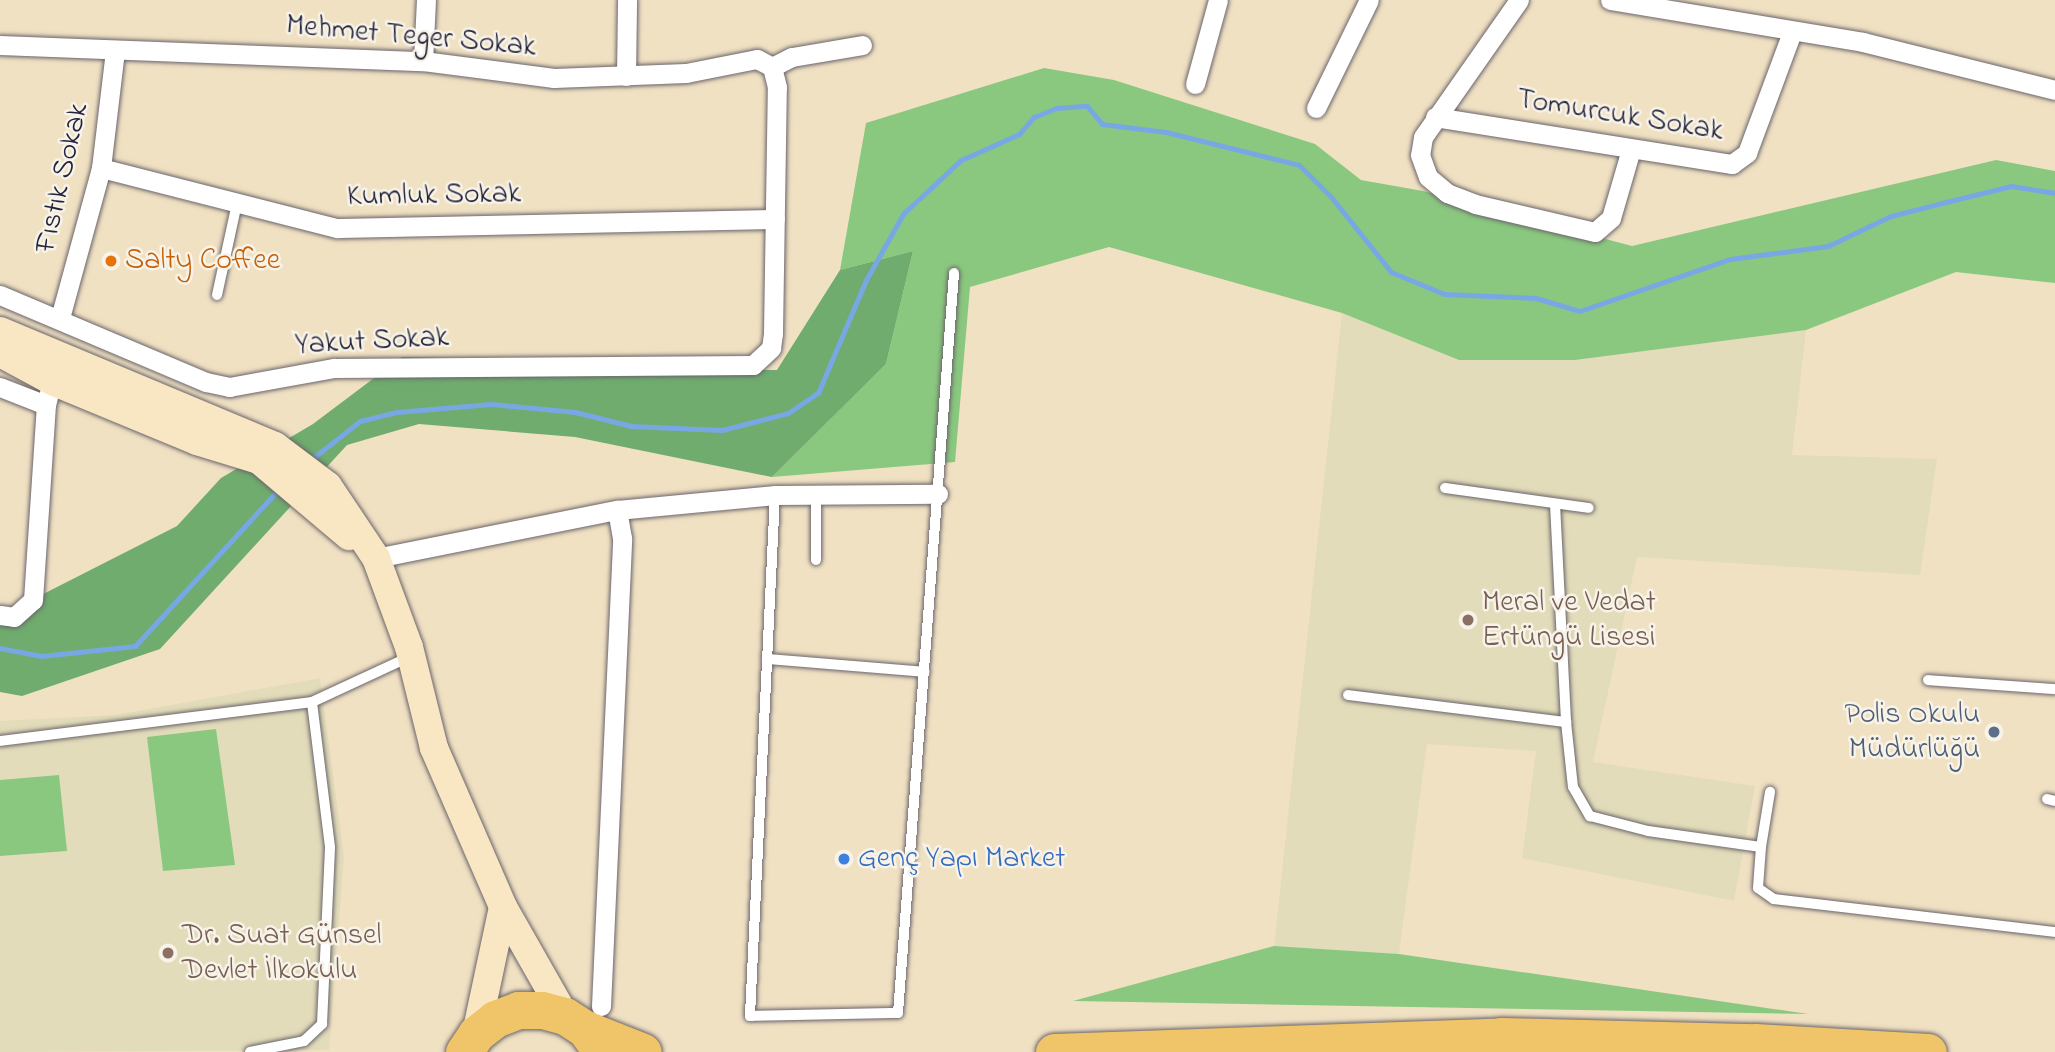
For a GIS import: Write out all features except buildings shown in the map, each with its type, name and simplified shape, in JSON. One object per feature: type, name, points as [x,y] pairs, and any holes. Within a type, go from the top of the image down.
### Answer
[{"type":"highway","points":[[466,1046],[495,1019],[518,1010],[588,1026],[643,1052]]},
{"type":"highway","points":[[1054,1052],[1500,1036],[1755,1042],[1928,1052]]},
{"type":"street","points":[[423,61],[426,0]]},
{"type":"street","points":[[626,76],[627,0]]},
{"type":"street","points":[[1195,84],[1218,0]]},
{"type":"street","points":[[1316,108],[1369,0]]},
{"type":"street","points":[[1519,0],[1423,137],[1420,155],[1433,184],[1475,204],[1582,232],[1599,232],[1609,223],[1631,149]]},
{"type":"street","points":[[1610,0],[1863,42],[2055,90]]},
{"type":"street","name":"Tomurcuk Sokak","points":[[1435,117],[1727,164],[1741,161],[1792,32]]},
{"type":"street","name":"Mehmet Teger Sokak","points":[[0,45],[423,61],[535,77],[699,72],[757,59],[772,67]]},
{"type":"street","points":[[775,219],[777,86],[772,67],[792,57],[862,45]]},
{"type":"street","name":"Fıstık Sokak","points":[[60,318],[101,168],[115,50]]},
{"type":"street","name":"Kumluk Sokak","points":[[101,168],[352,229],[775,219]]},
{"type":"street","name":"Yakut Sokak","points":[[0,295],[60,318],[206,382],[229,387],[334,368],[736,367],[764,360],[774,333],[775,219]]},
{"type":"street","points":[[0,331],[267,453],[323,496],[376,558],[411,656],[433,748],[502,907],[588,1026]]},
{"type":"street","points":[[0,353],[49,393]]},
{"type":"street","points":[[0,387],[49,393],[197,441],[267,453]]},
{"type":"street","points":[[0,615],[14,617],[33,600],[49,393]]},
{"type":"street","points":[[376,558],[617,510],[775,495],[938,494]]},
{"type":"street","points":[[588,1026],[622,538],[617,510]]},
{"type":"street","points":[[466,1046],[502,907]]},
{"type":"lane","points":[[217,295],[237,203]]},
{"type":"lane","points":[[775,495],[750,1016],[898,1013],[954,274]]},
{"type":"lane","points":[[1446,488],[1590,508]]},
{"type":"lane","points":[[816,495],[816,560]]},
{"type":"lane","points":[[1555,504],[1566,722],[1573,787],[1590,816],[1648,831],[1761,847]]},
{"type":"lane","points":[[0,741],[312,702],[411,656]]},
{"type":"lane","points":[[767,659],[925,672]]},
{"type":"lane","points":[[1928,680],[2055,689]]},
{"type":"lane","points":[[1348,695],[1566,722]]},
{"type":"lane","points":[[250,1052],[304,1041],[322,1024],[330,847],[312,702]]},
{"type":"lane","points":[[1770,792],[1761,847],[1758,888],[1774,899],[2055,932]]},
{"type":"shaded area","name":"Meral ve Vedat Ertüngü Lisesi","points":[[1342,313],[1460,360],[1575,360],[1806,330],[1792,455],[1937,459],[1920,575],[1637,557],[1593,762],[1755,786],[1734,901],[1522,858],[1536,751],[1427,744],[1399,954],[1274,946]]},
{"type":"shaded area","name":"Dr. Suat Günsel Devlet İlkokulu","points":[[320,678],[344,856],[329,1050],[0,1052],[0,721],[116,715]]},
{"type":"green space","points":[[1044,68],[1114,80],[1315,144],[1361,180],[1423,191],[1632,246],[1996,160],[2055,171],[2055,283],[1956,272],[1806,330],[1575,360],[1459,360],[1342,313],[1109,247],[970,287],[955,462],[772,477],[886,364],[913,251],[840,270],[866,123]]},
{"type":"green space","points":[[913,251],[886,364],[772,477],[575,437],[419,424],[347,445],[160,649],[22,696],[0,692],[0,616],[177,526],[221,478],[313,424],[402,357],[500,359],[656,371],[777,370],[840,270]]},
{"type":"green space","points":[[216,729],[235,865],[163,871],[147,737]]},
{"type":"green space","points":[[59,775],[67,851],[0,856],[0,780]]},
{"type":"green space","points":[[1274,946],[1399,954],[1808,1014],[1073,1001]]},
{"type":"waterway","points":[[309,461],[360,421],[397,412],[491,404],[575,412],[631,426],[722,430],[788,413],[818,393],[866,280],[903,214],[961,160],[1019,134],[1034,117],[1056,108],[1087,106],[1102,124],[1166,132],[1299,165],[1332,198],[1391,272],[1444,294],[1536,298],[1580,311],[1730,259],[1828,246],[1891,216],[1946,202],[2011,186],[2055,193]]},
{"type":"waterway","points":[[0,648],[41,656],[135,646],[279,489]]},
{"type":"place","name":"Salty Coffee","points":[[111,261]]},
{"type":"place","name":"Meral ve Vedat Ertüngü Lisesi","points":[[1468,620]]},
{"type":"place","name":"Polis Okulu Müdürlüğü","points":[[1994,732]]},
{"type":"place","name":"Genç Yapı Market","points":[[844,859]]},
{"type":"place","name":"Dr. Suat Günsel Devlet İlkokulu","points":[[168,953]]}]
